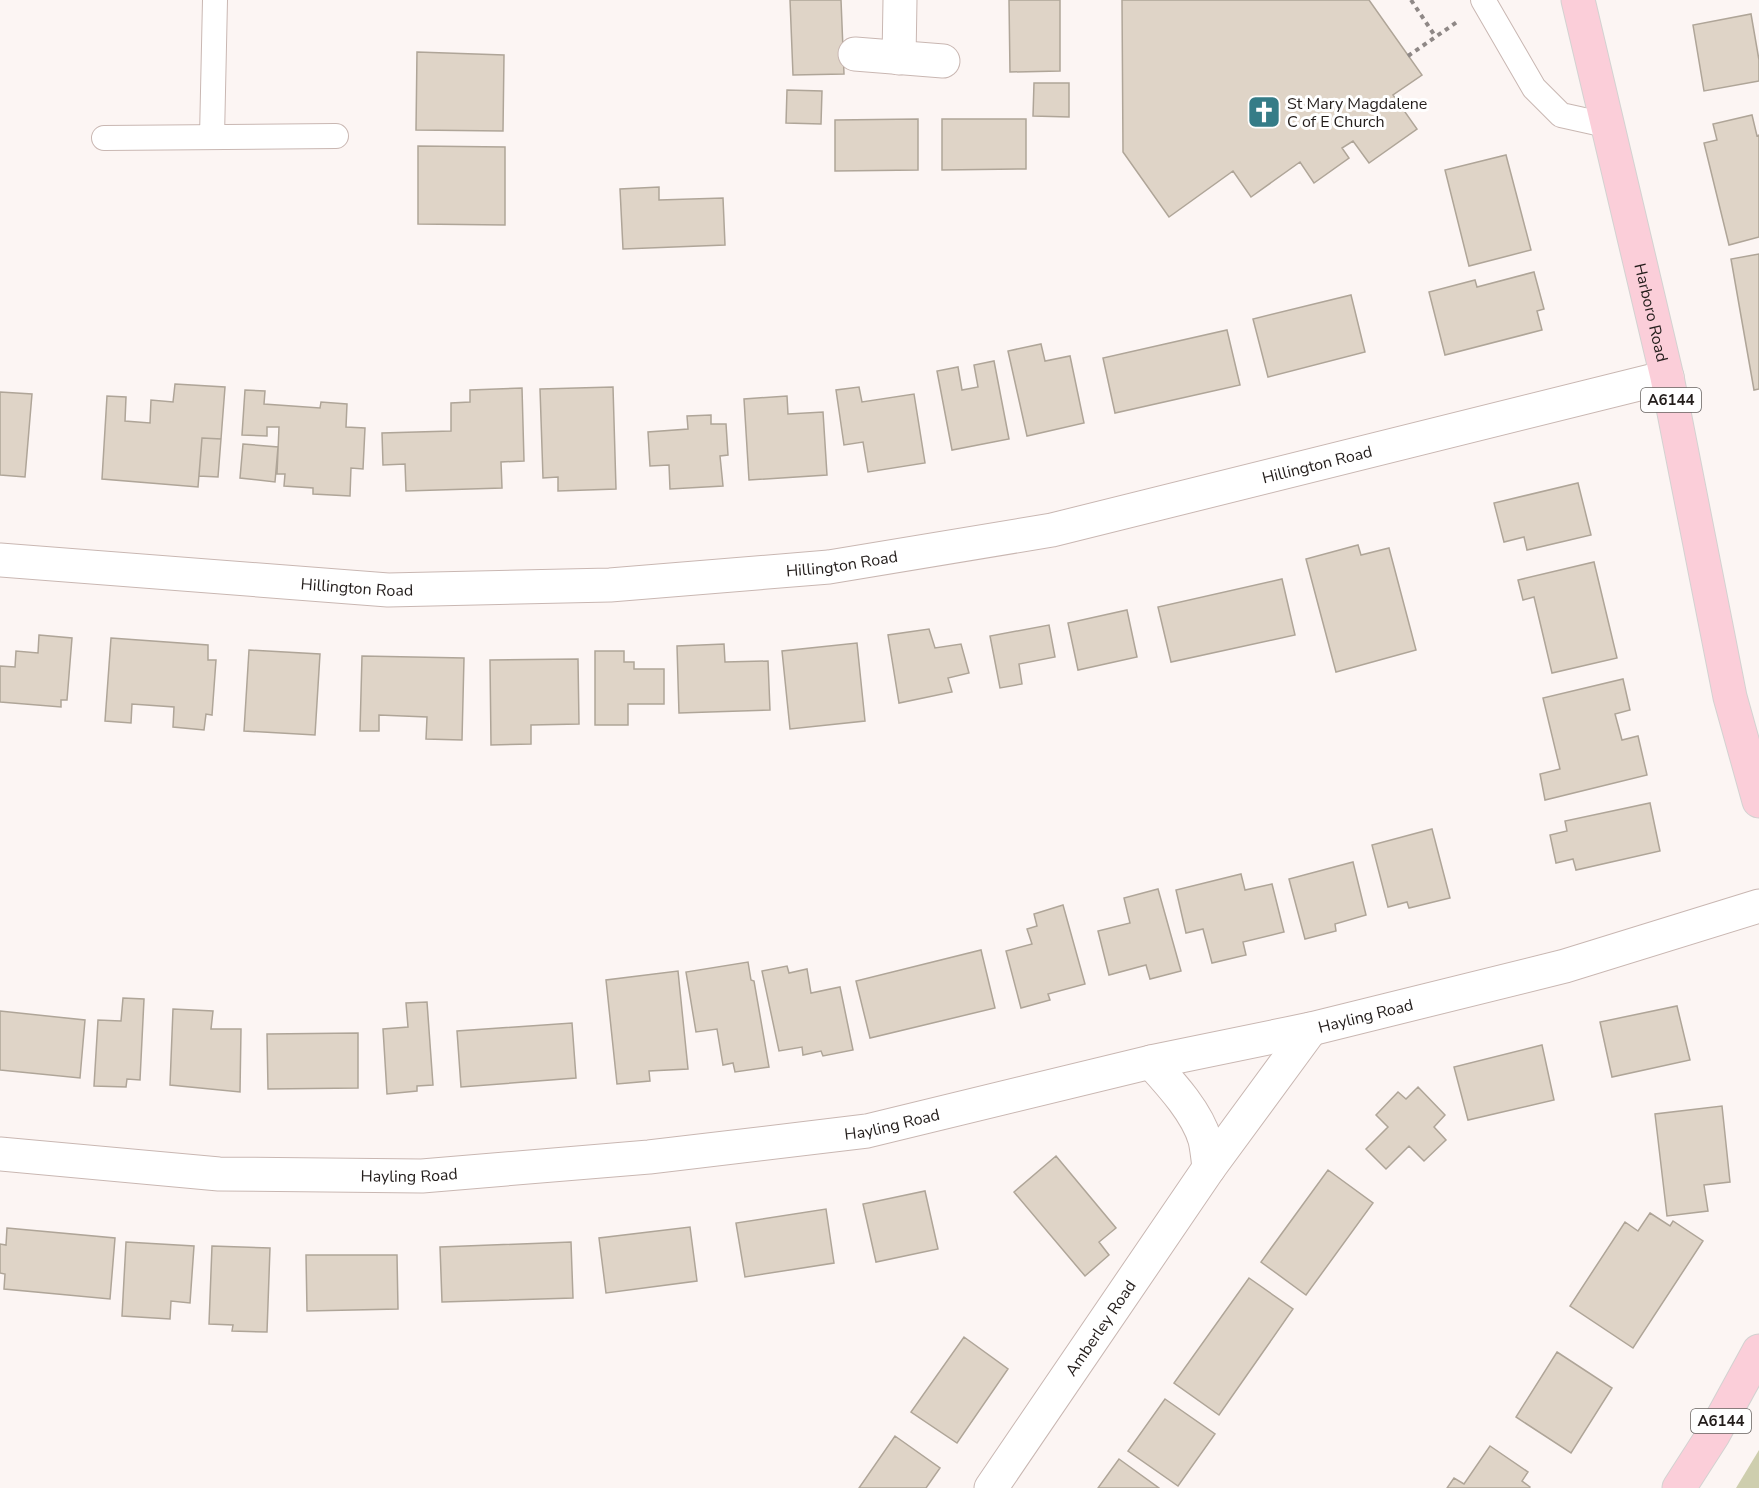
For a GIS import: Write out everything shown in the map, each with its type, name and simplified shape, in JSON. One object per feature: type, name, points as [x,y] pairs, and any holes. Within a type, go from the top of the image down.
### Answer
[{"type":"main road","name":"Harboro Road","points":[[1578,0],[1667,377],[1730,697],[1759,801]]},
{"type":"main road","name":"A6144","points":[[1679,1488],[1713,1435],[1759,1351]]},
{"type":"street","points":[[899,58],[900,0]]},
{"type":"street","points":[[855,54],[942,61]]},
{"type":"street","name":"Hillington Road","points":[[0,560],[388,590],[610,585],[829,567],[1052,530],[1667,377]]},
{"type":"street","name":"Hayling Road","points":[[0,1155],[219,1174],[422,1176],[637,1158],[867,1131],[1151,1062],[1311,1029],[1565,966],[1759,906]]},
{"type":"street","name":"Amberley Road","points":[[991,1488],[1209,1168],[1311,1029]]},
{"type":"street","points":[[1151,1062],[1175,1088],[1191,1113],[1204,1138],[1209,1168]]},
{"type":"lane","points":[[212,137],[215,0]]},
{"type":"lane","points":[[1483,0],[1534,88],[1561,115],[1606,125]]},
{"type":"lane","points":[[104,138],[336,136]]},
{"type":"path","points":[[1408,56],[1436,36],[1411,0]]},
{"type":"green space","points":[[1759,1450],[1759,1488],[1736,1488]]},
{"type":"building","points":[[790,0],[841,0],[844,74],[793,75]]},
{"type":"building","points":[[1009,0],[1060,0],[1060,71],[1010,72]]},
{"type":"building","name":"St Mary Magdalene C of E Church","points":[[1122,0],[1369,0],[1422,75],[1393,95],[1417,129],[1369,163],[1353,141],[1342,148],[1349,158],[1314,183],[1300,162],[1251,197],[1233,171],[1169,217],[1123,152]]},
{"type":"building","points":[[1751,14],[1759,60],[1759,81],[1704,91],[1693,25]]},
{"type":"building","points":[[417,52],[504,55],[503,131],[416,130]]},
{"type":"building","points":[[1034,83],[1069,83],[1069,117],[1033,116]]},
{"type":"building","points":[[787,90],[822,91],[821,124],[786,123]]},
{"type":"building","points":[[1752,115],[1757,136],[1759,135],[1759,237],[1729,245],[1704,143],[1717,140],[1713,124]]},
{"type":"building","points":[[918,119],[918,170],[835,171],[835,120]]},
{"type":"building","points":[[942,119],[1026,119],[1026,169],[942,170]]},
{"type":"building","points":[[418,146],[505,147],[505,225],[418,224]]},
{"type":"building","points":[[1506,155],[1531,250],[1469,266],[1445,170]]},
{"type":"building","points":[[659,187],[659,200],[723,198],[725,245],[623,249],[620,189]]},
{"type":"building","points":[[1759,254],[1759,389],[1754,390],[1731,259]]},
{"type":"building","points":[[1534,272],[1544,309],[1537,311],[1542,330],[1445,355],[1429,292],[1475,280],[1477,287]]},
{"type":"building","points":[[1351,295],[1365,352],[1268,377],[1253,319]]},
{"type":"building","points":[[1227,330],[1240,385],[1115,413],[1103,358]]},
{"type":"building","points":[[1041,344],[1045,361],[1070,356],[1084,423],[1027,436],[1008,351]]},
{"type":"building","points":[[994,361],[1009,439],[952,450],[937,371],[958,367],[962,390],[978,387],[974,365]]},
{"type":"building","points":[[175,384],[225,387],[221,439],[202,438],[198,487],[102,479],[107,396],[126,397],[125,421],[150,423],[151,400],[173,402]]},
{"type":"building","points":[[613,387],[616,489],[558,491],[558,477],[543,478],[540,389]]},
{"type":"building","points":[[859,387],[862,402],[914,394],[925,463],[868,472],[863,442],[844,445],[836,390]]},
{"type":"building","points":[[522,388],[524,461],[501,462],[502,488],[406,491],[405,464],[383,465],[382,433],[451,431],[451,403],[470,402],[470,390]]},
{"type":"building","points":[[245,390],[265,391],[264,404],[320,408],[321,402],[347,404],[346,427],[365,428],[363,469],[351,468],[350,496],[313,494],[313,488],[284,486],[285,474],[277,474],[279,427],[267,427],[267,436],[242,435]]},
{"type":"building","points":[[0,392],[32,394],[25,477],[0,475]]},
{"type":"building","points":[[787,396],[788,414],[823,412],[827,475],[749,480],[744,399]]},
{"type":"building","points":[[711,415],[711,424],[726,424],[728,455],[720,456],[723,486],[670,489],[669,465],[650,466],[648,432],[688,429],[687,416]]},
{"type":"building","points":[[202,438],[221,439],[218,477],[199,476]]},
{"type":"building","points":[[243,444],[278,447],[275,482],[240,478]]},
{"type":"building","points":[[1578,483],[1591,535],[1527,550],[1524,537],[1504,542],[1494,503]]},
{"type":"building","points":[[1358,545],[1361,555],[1389,548],[1416,650],[1336,672],[1306,559]]},
{"type":"building","points":[[1594,562],[1617,658],[1552,673],[1534,597],[1523,600],[1518,580]]},
{"type":"building","points":[[1282,579],[1295,635],[1171,662],[1158,607]]},
{"type":"building","points":[[1127,610],[1137,657],[1078,670],[1068,623]]},
{"type":"building","points":[[1049,625],[1055,657],[1019,664],[1022,684],[1000,688],[990,636]]},
{"type":"building","points":[[929,629],[935,648],[961,644],[969,673],[948,678],[952,692],[899,703],[888,635]]},
{"type":"building","points":[[39,635],[72,638],[67,700],[61,700],[61,707],[0,702],[0,666],[15,667],[16,651],[38,653]]},
{"type":"building","points":[[111,638],[208,645],[208,660],[216,660],[212,715],[206,714],[204,730],[173,727],[174,707],[132,704],[131,723],[105,721]]},
{"type":"building","points":[[857,643],[865,721],[790,729],[782,651]]},
{"type":"building","points":[[724,644],[725,662],[768,661],[770,710],[679,713],[677,646]]},
{"type":"building","points":[[249,650],[320,654],[315,735],[244,731]]},
{"type":"building","points":[[595,651],[624,651],[624,662],[634,662],[634,669],[664,669],[664,704],[628,704],[628,725],[595,725]]},
{"type":"building","points":[[362,656],[464,658],[462,740],[426,739],[427,717],[379,715],[379,731],[360,731]]},
{"type":"building","points":[[578,659],[579,724],[531,725],[531,744],[491,745],[490,660]]},
{"type":"building","points":[[1623,679],[1630,710],[1615,714],[1622,740],[1638,736],[1647,775],[1545,800],[1540,774],[1560,769],[1543,698]]},
{"type":"building","points":[[1650,803],[1660,851],[1576,870],[1573,859],[1556,863],[1550,835],[1567,831],[1565,821]]},
{"type":"building","points":[[1432,829],[1450,898],[1409,908],[1407,902],[1388,907],[1372,845]]},
{"type":"building","points":[[1353,862],[1366,915],[1335,924],[1336,931],[1305,939],[1289,879]]},
{"type":"building","points":[[1241,874],[1245,890],[1272,884],[1284,932],[1243,942],[1246,955],[1212,963],[1203,929],[1186,933],[1176,890]]},
{"type":"building","points":[[1158,889],[1181,971],[1150,979],[1146,965],[1109,975],[1098,931],[1130,923],[1124,898]]},
{"type":"building","points":[[1063,905],[1085,984],[1048,994],[1050,1000],[1021,1008],[1006,951],[1032,944],[1027,929],[1037,926],[1034,914]]},
{"type":"building","points":[[981,950],[995,1008],[870,1038],[856,981]]},
{"type":"building","points":[[748,962],[751,980],[754,981],[769,1067],[735,1072],[733,1063],[723,1065],[717,1029],[696,1032],[686,972]]},
{"type":"building","points":[[787,966],[789,973],[807,969],[811,993],[840,987],[853,1050],[823,1056],[821,1051],[803,1055],[802,1047],[779,1051],[762,971]]},
{"type":"building","points":[[678,971],[688,1069],[649,1071],[650,1081],[617,1084],[606,980]]},
{"type":"building","points":[[123,998],[144,999],[140,1080],[127,1079],[126,1087],[94,1086],[98,1020],[121,1021]]},
{"type":"building","points":[[427,1002],[433,1085],[417,1086],[417,1091],[387,1094],[383,1029],[408,1027],[406,1003]]},
{"type":"building","points":[[1677,1006],[1690,1060],[1612,1077],[1600,1022]]},
{"type":"building","points":[[173,1009],[213,1011],[211,1029],[241,1029],[240,1092],[170,1085]]},
{"type":"building","points":[[0,1011],[85,1020],[80,1078],[0,1070]]},
{"type":"building","points":[[572,1023],[576,1078],[461,1087],[457,1031]]},
{"type":"building","points":[[358,1033],[358,1088],[268,1089],[267,1034]]},
{"type":"building","points":[[1542,1045],[1554,1100],[1468,1120],[1454,1067]]},
{"type":"building","points":[[1418,1087],[1445,1115],[1434,1127],[1446,1140],[1424,1161],[1409,1146],[1386,1169],[1366,1149],[1388,1127],[1376,1115],[1398,1092],[1406,1099]]},
{"type":"building","points":[[1722,1106],[1730,1182],[1704,1185],[1708,1211],[1667,1216],[1655,1114]]},
{"type":"building","points":[[1056,1156],[1116,1228],[1099,1242],[1109,1255],[1085,1276],[1014,1192]]},
{"type":"building","points":[[1328,1170],[1373,1203],[1306,1295],[1261,1262]]},
{"type":"building","points":[[925,1191],[938,1249],[876,1262],[863,1204]]},
{"type":"building","points":[[826,1209],[834,1263],[745,1277],[736,1223]]},
{"type":"building","points":[[1650,1213],[1670,1226],[1673,1221],[1703,1241],[1633,1348],[1570,1306],[1625,1222],[1638,1231]]},
{"type":"building","points":[[690,1227],[697,1281],[606,1293],[599,1238]]},
{"type":"building","points":[[7,1228],[115,1238],[110,1299],[4,1289],[5,1274],[0,1273],[0,1244],[6,1245]]},
{"type":"building","points":[[126,1242],[194,1246],[190,1303],[171,1301],[170,1319],[122,1316]]},
{"type":"building","points":[[571,1242],[573,1298],[442,1302],[440,1247]]},
{"type":"building","points":[[212,1246],[270,1248],[267,1332],[232,1331],[233,1325],[209,1324]]},
{"type":"building","points":[[306,1255],[397,1255],[398,1309],[307,1311]]},
{"type":"building","points":[[1249,1278],[1293,1309],[1219,1415],[1174,1383]]},
{"type":"building","points":[[964,1337],[1008,1369],[957,1443],[911,1412]]},
{"type":"building","points":[[1557,1352],[1612,1388],[1571,1453],[1516,1417]]},
{"type":"building","points":[[1165,1399],[1215,1434],[1178,1486],[1128,1451]]},
{"type":"building","points":[[895,1436],[940,1468],[926,1488],[859,1488]]},
{"type":"building","points":[[1490,1446],[1528,1472],[1522,1481],[1529,1488],[1447,1488],[1454,1478],[1464,1484]]},
{"type":"building","points":[[1119,1459],[1159,1488],[1098,1488]]},
{"type":"place","name":"St Mary Magdalene C of E Church","points":[[1264,112]]}]
